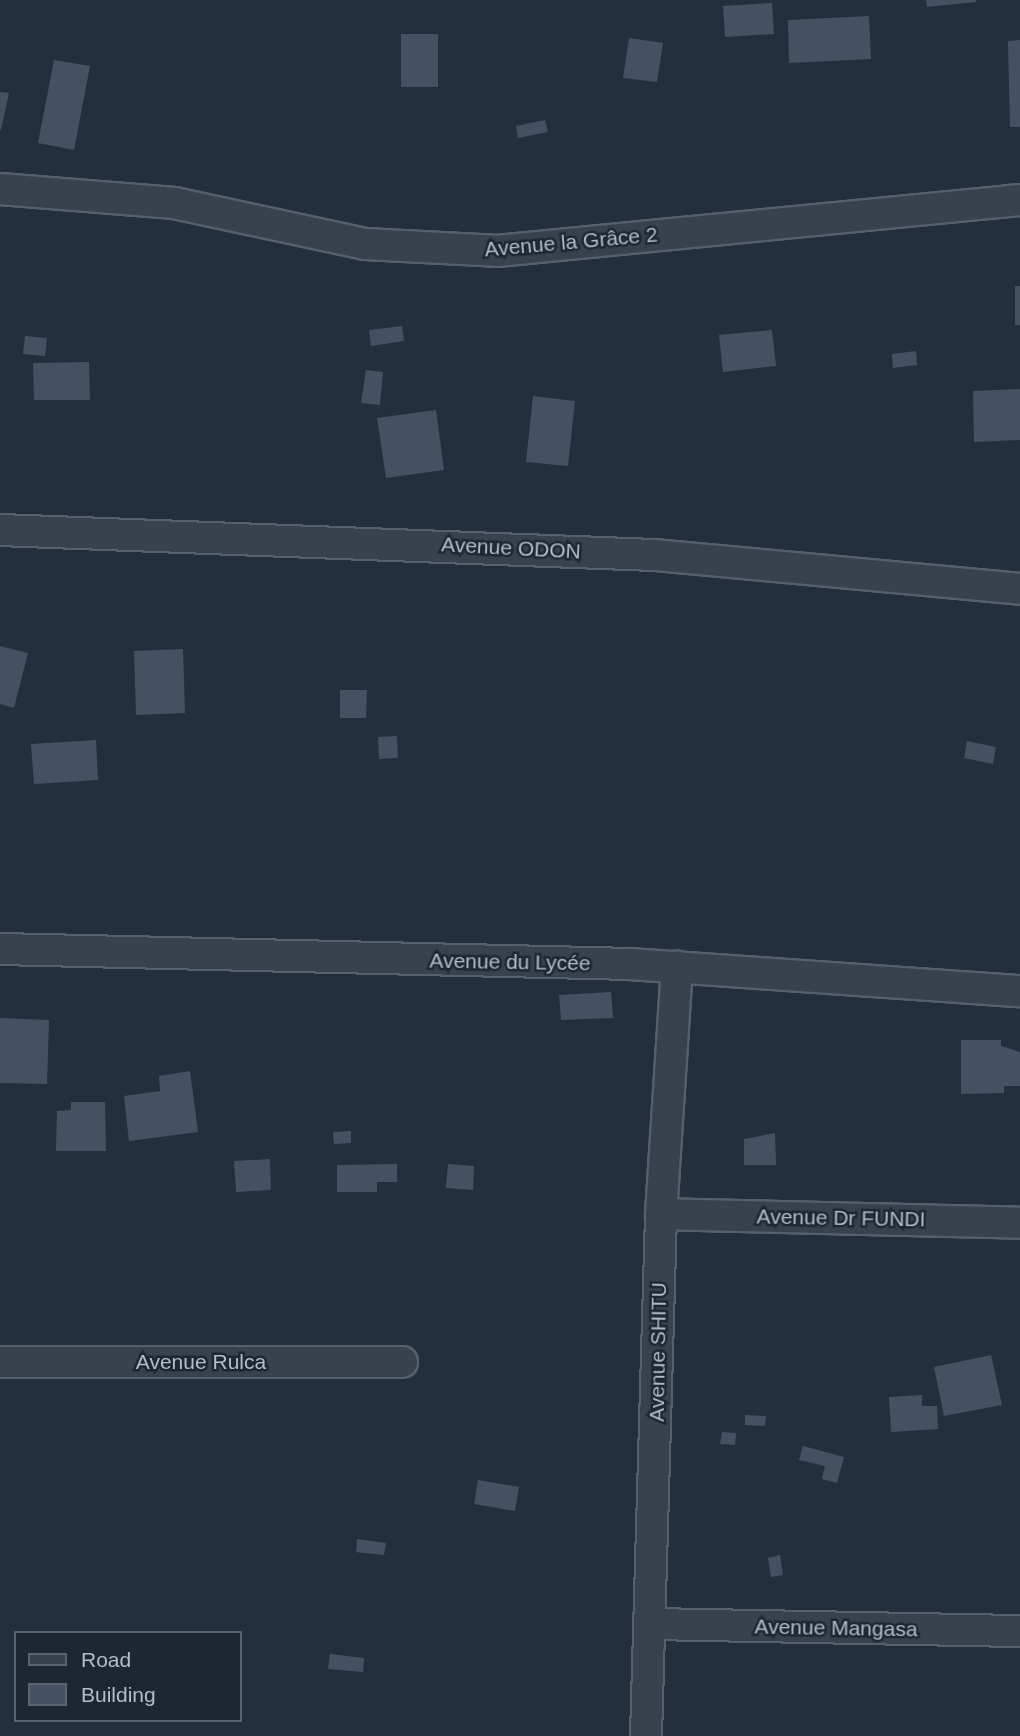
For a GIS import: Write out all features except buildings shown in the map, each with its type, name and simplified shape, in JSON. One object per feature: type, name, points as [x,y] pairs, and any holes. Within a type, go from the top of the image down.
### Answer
[{"type":"street","name":"Avenue la Grâce 2","points":[[0,190],[174,203],[365,244],[497,251],[1020,200]]},
{"type":"street","name":"Avenue ODON","points":[[0,530],[655,555],[1020,589]]},
{"type":"street","name":"Avenue du Lycée","points":[[0,949],[677,967],[1020,991]]},
{"type":"street","name":"Avenue SHITU","points":[[646,1736],[652,1624],[661,1214],[677,967]]},
{"type":"street","name":"Avenue Dr FUNDI","points":[[661,1214],[1020,1223]]},
{"type":"street","name":"Avenue Rulca","points":[[0,1362],[402,1362]]},
{"type":"street","name":"Avenue Mangasa","points":[[652,1624],[1020,1631]]}]
